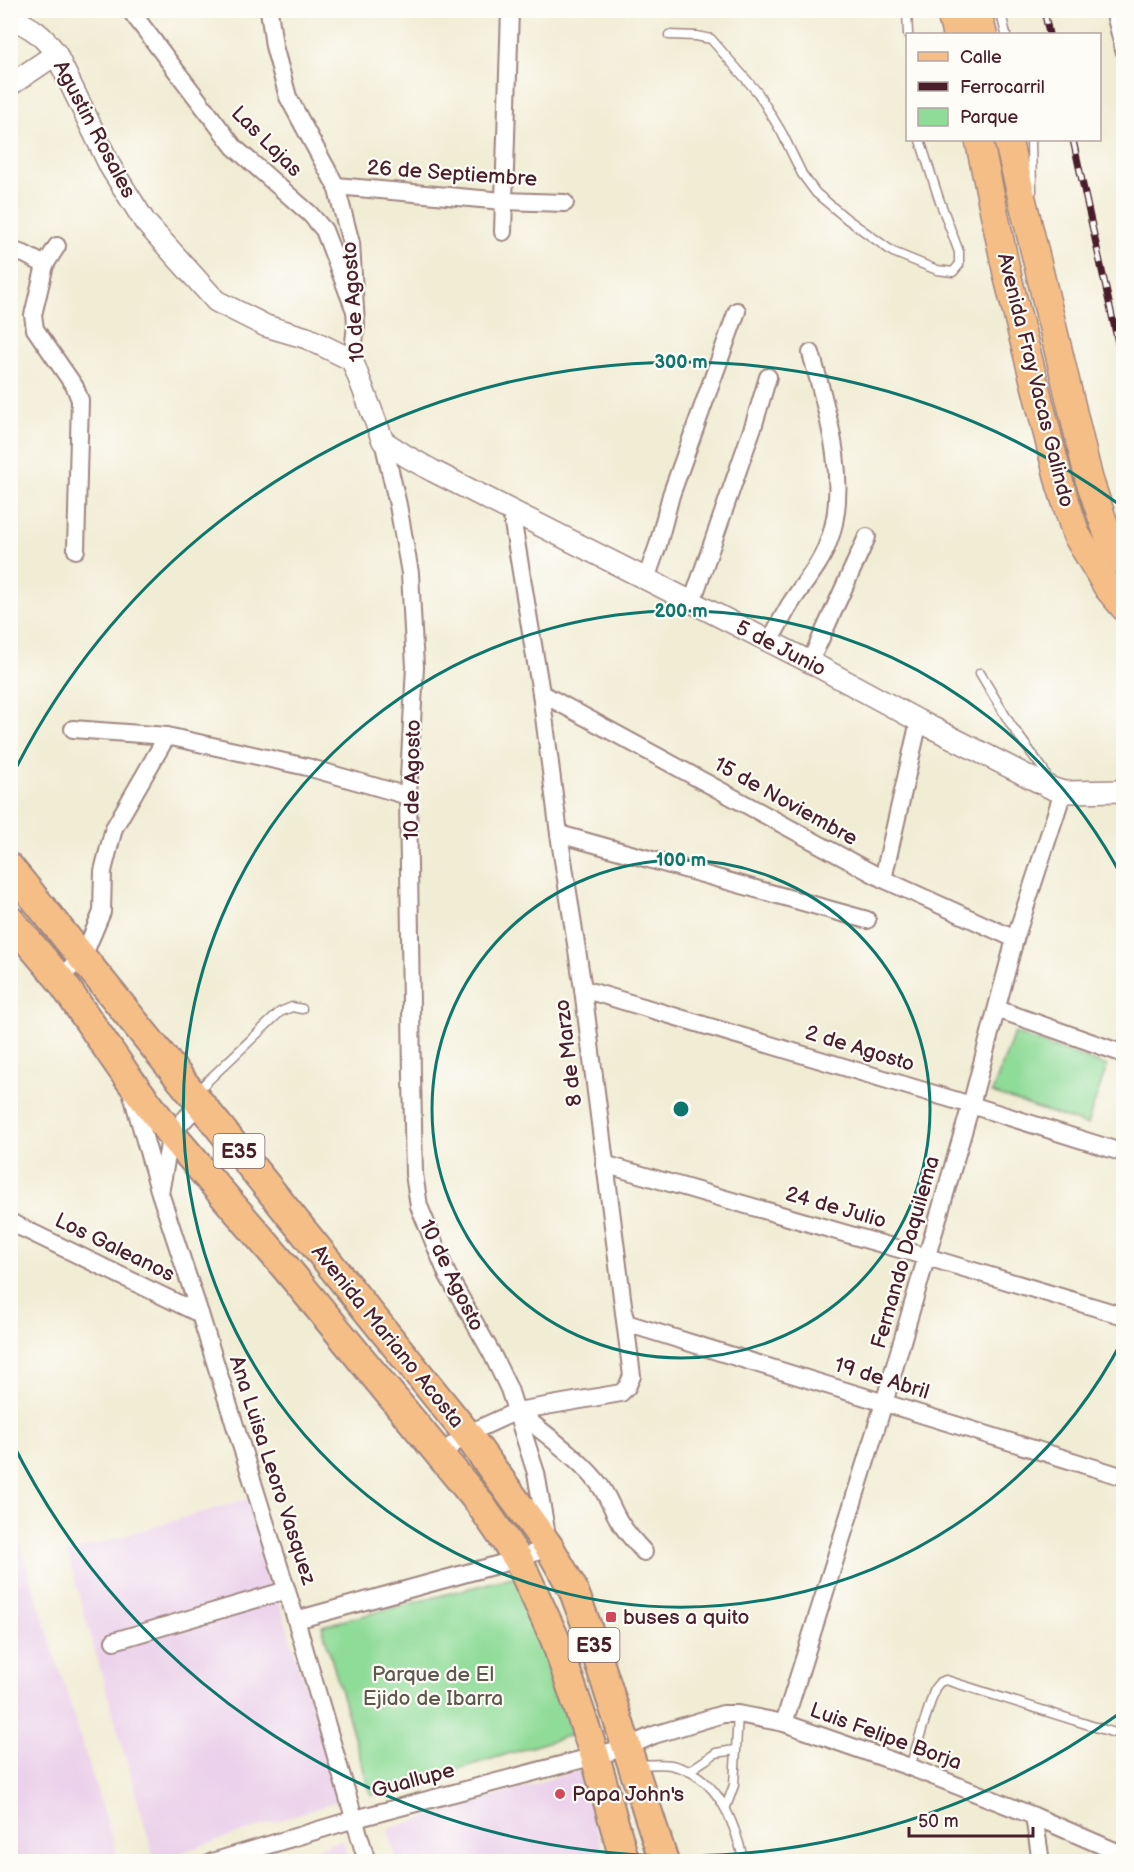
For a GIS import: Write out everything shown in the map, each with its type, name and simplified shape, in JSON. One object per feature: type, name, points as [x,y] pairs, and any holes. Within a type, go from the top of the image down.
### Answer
[{"type":"highway","name":"Avenida Mariano Acosta","points":[[10,868],[467,1434],[549,1547],[573,1589],[593,1643],[664,1862]]},
{"type":"highway","name":"Avenida Mariano Acosta","points":[[17,932],[59,978],[126,1076],[171,1134],[286,1268],[478,1501],[518,1559],[555,1640],[595,1756],[625,1862]]},
{"type":"main road","points":[[951,10],[956,33]]},
{"type":"main road","points":[[977,10],[983,33]]},
{"type":"main road","name":"Avenida Fray Vacas Galindo","points":[[979,141],[1007,274],[1060,484],[1076,534],[1108,588],[1124,608]]},
{"type":"main road","name":"Avenida Fray Vacas Galindo","points":[[1008,141],[1089,479],[1109,538],[1124,562]]},
{"type":"street","name":"Las Lajas","points":[[130,10],[234,147],[310,214],[324,230],[355,311]]},
{"type":"street","name":"10 de Agosto","points":[[269,10],[274,46],[288,97],[336,186],[351,243],[356,325],[352,360],[383,441],[411,573],[415,666],[408,796],[412,1109],[414,1174],[419,1206],[447,1274],[509,1389],[536,1473],[549,1547]]},
{"type":"street","points":[[503,232],[510,10]]},
{"type":"street","points":[[1114,10],[1124,50]]},
{"type":"street","name":"Agustin Rosales","points":[[10,18],[28,25],[46,39],[56,54],[111,168],[145,222],[216,301],[266,326],[307,338],[352,360]]},
{"type":"street","points":[[10,85],[56,54]]},
{"type":"street","name":"26 de Septiembre","points":[[336,186],[503,201],[565,203]]},
{"type":"street","points":[[57,246],[45,265],[33,315],[35,328],[75,387],[80,400],[76,550]]},
{"type":"street","points":[[10,250],[24,254],[45,265]]},
{"type":"street","points":[[646,579],[658,545],[671,495],[737,311]]},
{"type":"street","points":[[769,642],[828,543],[835,515],[838,478],[828,414],[811,353]]},
{"type":"street","points":[[692,602],[768,377]]},
{"type":"street","name":"5 de Junio","points":[[383,441],[406,456],[511,511],[1057,790],[1124,791]]},
{"type":"street","name":"8 de Marzo","points":[[439,1455],[467,1434],[516,1411],[621,1393],[632,1376],[583,989],[559,834],[541,693],[511,511]]},
{"type":"street","points":[[810,662],[867,537]]},
{"type":"street","name":"15 de Noviembre","points":[[541,693],[883,879],[1015,939]]},
{"type":"street","points":[[883,879],[919,721]]},
{"type":"street","points":[[73,729],[167,736],[307,766],[408,796]]},
{"type":"street","points":[[59,978],[83,957],[102,912],[103,871],[114,828],[167,736]]},
{"type":"street","name":"Fernando Daquilema","points":[[784,1723],[884,1403],[972,1105],[1057,790]]},
{"type":"street","points":[[559,834],[867,920]]},
{"type":"street","name":"2 de Agosto","points":[[583,989],[1124,1152]]},
{"type":"street","points":[[997,1009],[1124,1054]]},
{"type":"street","points":[[126,1076],[160,1193]]},
{"type":"street","points":[[171,1134],[197,1099]]},
{"type":"street","name":"Ana Luisa Leoro Vasquez","points":[[171,1134],[160,1193],[287,1590],[367,1862]]},
{"type":"street","name":"24 de Julio","points":[[604,1164],[1124,1316]]},
{"type":"street","name":"Los Galeanos","points":[[10,1222],[200,1314]]},
{"type":"street","name":"19 de Abril","points":[[626,1323],[1124,1477]]},
{"type":"street","points":[[516,1411],[594,1477],[607,1494],[617,1519],[644,1552]]},
{"type":"street","points":[[296,1620],[518,1559],[549,1547]]},
{"type":"street","points":[[114,1641],[287,1590]]},
{"type":"street","name":"Luis Felipe Borja","points":[[630,1756],[654,1735],[723,1714],[738,1714],[784,1723],[910,1767],[1124,1854]]},
{"type":"street","name":"Guallupe","points":[[212,1862],[355,1819],[595,1756],[630,1756]]},
{"type":"street","points":[[1034,1816],[1041,1862]]},
{"type":"lane","points":[[908,10],[908,33]]},
{"type":"lane","points":[[1000,10],[1006,33]]},
{"type":"lane","points":[[669,35],[711,39],[758,93],[782,133],[802,174],[824,200],[893,252],[937,270],[953,272],[959,265],[959,252],[920,141]]},
{"type":"lane","points":[[1031,141],[1033,243]]},
{"type":"lane","points":[[980,673],[1011,724],[1057,790]]},
{"type":"lane","points":[[197,1099],[211,1080],[280,1012],[292,1007],[302,1009]]},
{"type":"lane","points":[[910,1767],[935,1688],[940,1682],[946,1680],[1121,1735]]},
{"type":"lane","points":[[726,1807],[734,1785],[738,1714]]},
{"type":"lane","points":[[689,1772],[716,1753],[735,1750]]},
{"type":"lane","points":[[630,1756],[689,1772],[712,1789],[726,1807],[738,1837],[744,1862]]},
{"type":"shaded area","points":[[247,1499],[341,1800],[155,1861],[67,1553]]},
{"type":"shaded area","points":[[19,1540],[119,1861],[11,1861],[10,1543]]},
{"type":"shaded area","points":[[579,1770],[606,1861],[397,1861],[388,1829]]},
{"type":"shaded area","points":[[342,1840],[349,1861],[277,1861]]},
{"type":"green space","points":[[1014,1033],[1107,1066],[1087,1125],[992,1093]]},
{"type":"green space","name":"Parque de El Ejido de Ibarra","points":[[517,1576],[578,1733],[371,1795],[322,1626]]},
{"type":"railway","points":[[1044,10],[1049,33]]},
{"type":"railway","points":[[1073,141],[1124,370]]},
{"type":"place","name":"buses a quito","points":[[611,1617]]},
{"type":"place","name":"Papa John's","points":[[560,1794]]}]
